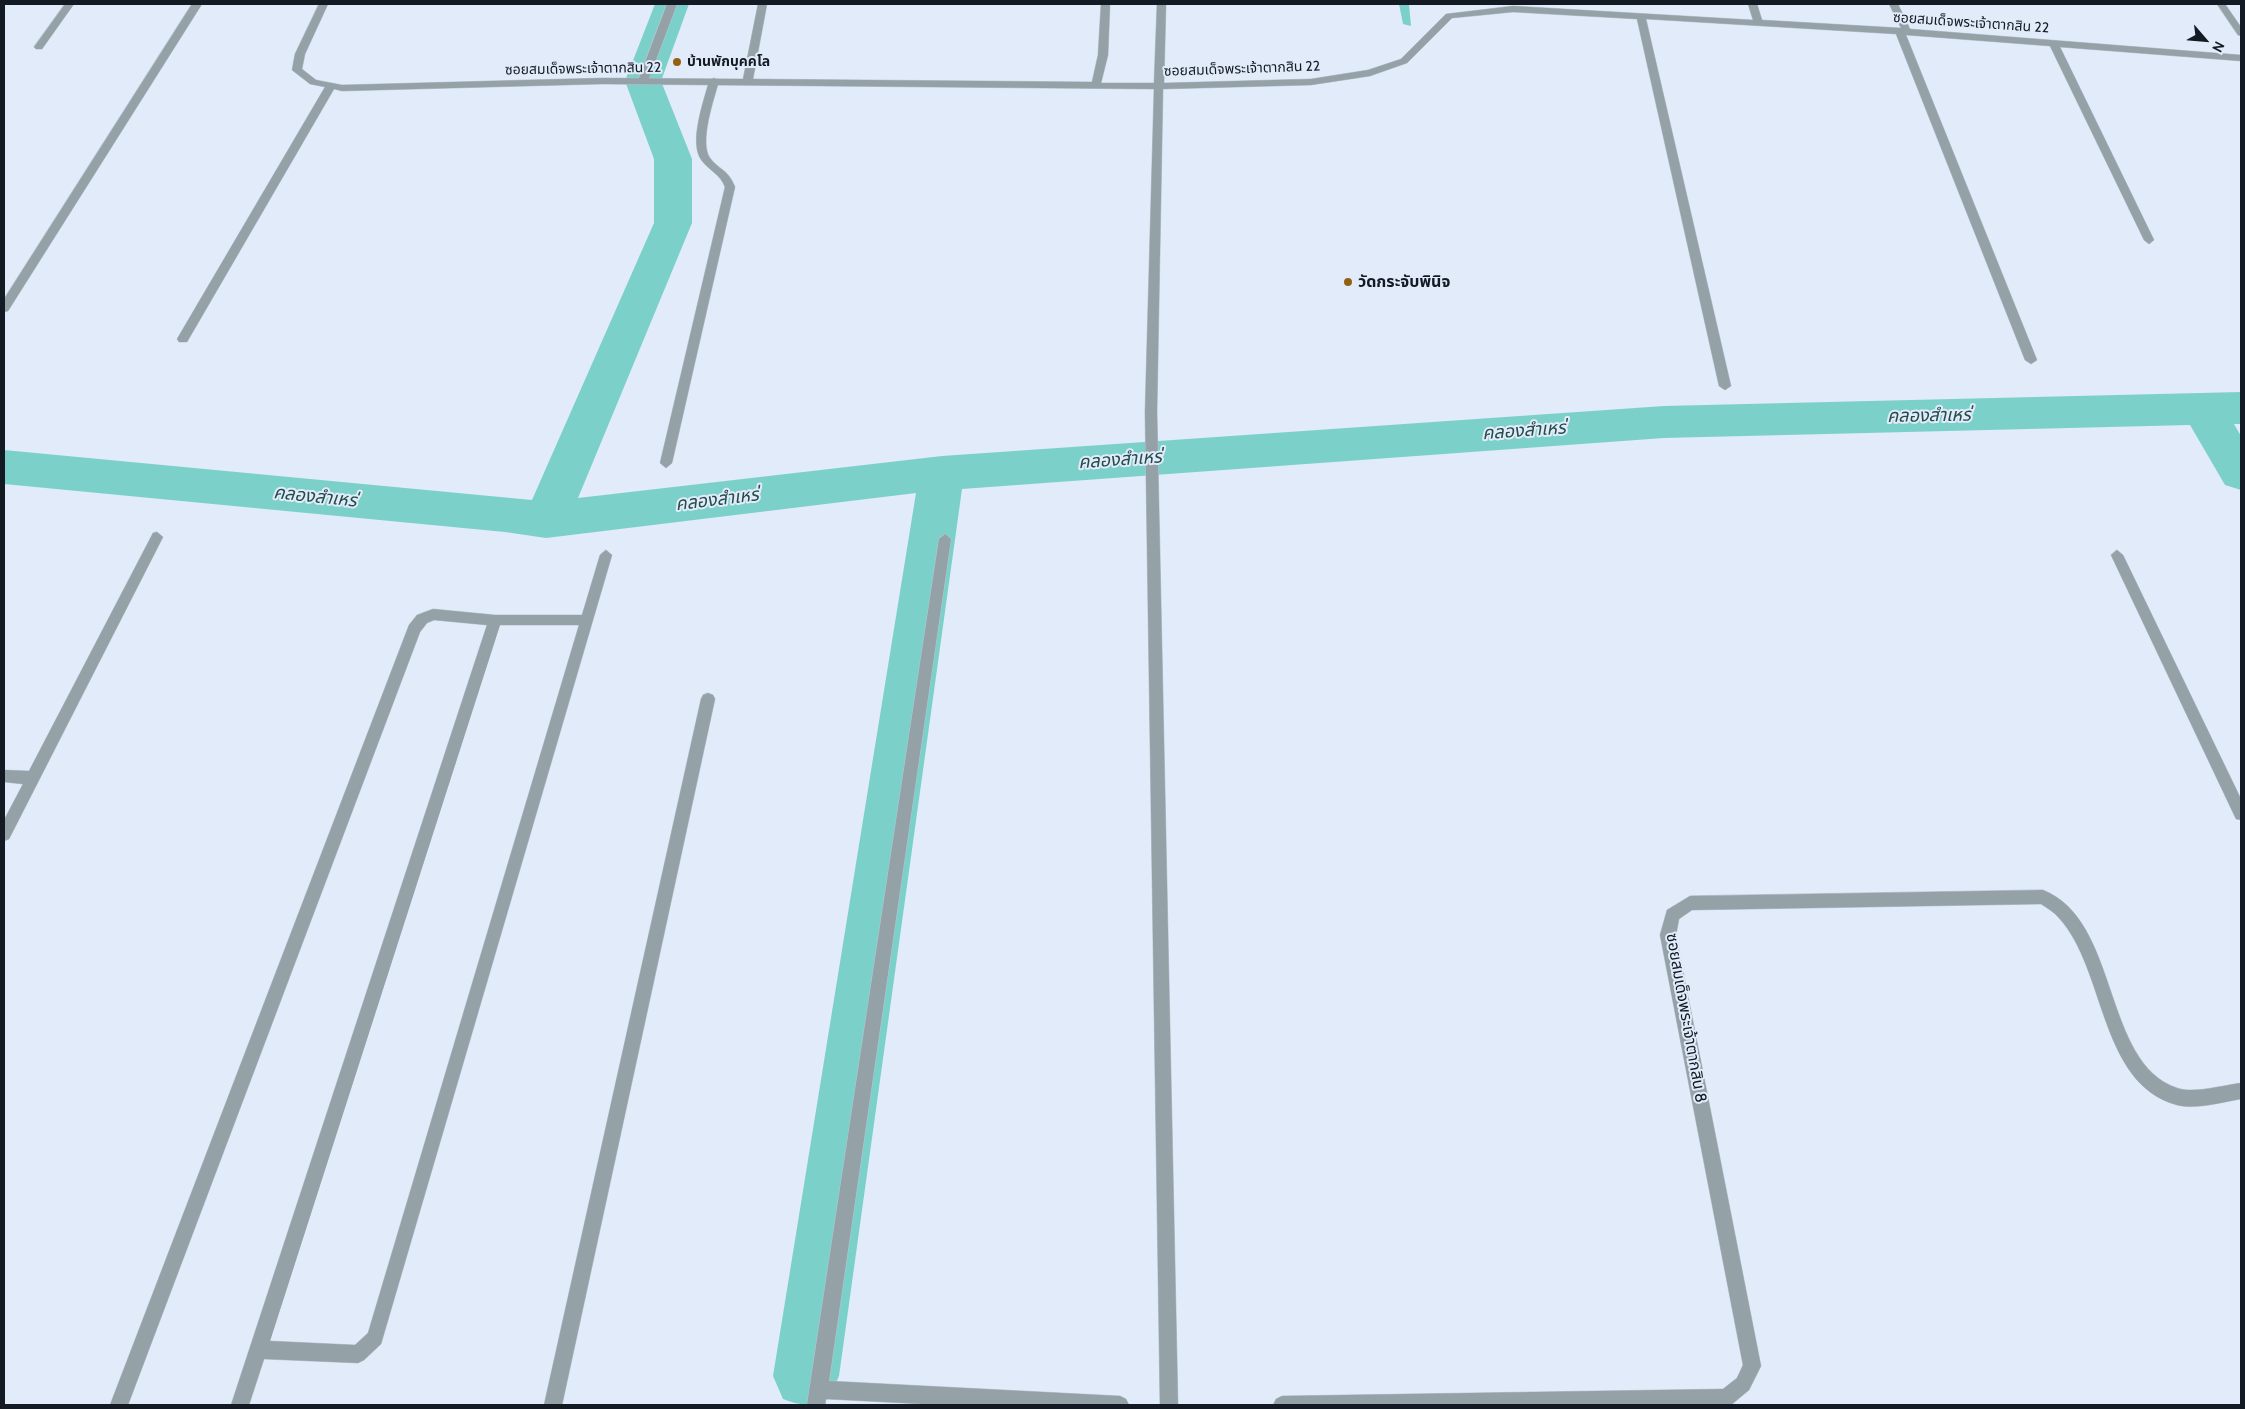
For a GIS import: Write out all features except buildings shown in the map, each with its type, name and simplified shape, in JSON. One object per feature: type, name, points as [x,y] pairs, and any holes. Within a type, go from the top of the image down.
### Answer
[{"type":"street","points":[[39,47],[69,4]]},
{"type":"street","points":[[4,308],[197,4]]},
{"type":"street","name":"ซอยสมเด็จพระเจ้าตากสิน 22","points":[[324,4],[300,54],[297,70],[313,82],[330,87],[643,81],[1157,86],[1311,82],[1370,73],[1404,62],[1449,16],[1513,6],[1904,32],[2241,58]]},
{"type":"street","points":[[643,81],[672,4]]},
{"type":"street","points":[[748,81],[762,4]]},
{"type":"street","points":[[1096,85],[1103,55],[1105,4]]},
{"type":"street","points":[[1161,4],[1157,86],[1155,312],[1151,412],[1169,1405]]},
{"type":"street","points":[[1753,4],[1758,23]]},
{"type":"street","points":[[1894,4],[2030,360]]},
{"type":"street","points":[[2221,4],[2241,34]]},
{"type":"street","points":[[1641,16],[1725,386]]},
{"type":"street","points":[[2054,44],[2149,240]]},
{"type":"street","points":[[666,463],[730,187],[727,178],[705,158],[703,147],[704,125],[714,81]]},
{"type":"street","points":[[183,338],[330,87]]},
{"type":"street","points":[[4,834],[157,537]]},
{"type":"street","points":[[945,539],[817,1398],[1120,1405]]},
{"type":"street","points":[[258,1350],[358,1354],[375,1338],[606,555]]},
{"type":"street","points":[[2117,556],[2241,814]]},
{"type":"street","points":[[118,1405],[414,629],[422,619],[433,614],[495,620],[586,620]]},
{"type":"street","points":[[240,1405],[495,620]]},
{"type":"street","points":[[553,1405],[708,699]]},
{"type":"street","points":[[4,776],[32,778]]},
{"type":"street","name":"ซอยสมเด็จพระเจ้าตากสิน 8","points":[[1282,1405],[1510,1403],[1726,1398],[1743,1384],[1752,1366],[1668,935],[1672,915],[1690,903],[2043,897],[2065,913],[2080,937],[2135,1067],[2155,1087],[2177,1097],[2241,1091]]},
{"type":"waterway","points":[[546,520],[673,223],[673,159],[643,81],[672,4]]},
{"type":"waterway","points":[[1404,4],[1408,24]]},
{"type":"waterway","name":"คลองสำเหร่","points":[[942,473],[1664,422],[2241,408]]},
{"type":"waterway","points":[[2202,409],[2241,473]]},
{"type":"waterway","name":"คลองสำเหร่","points":[[4,467],[505,514],[546,520]]},
{"type":"waterway","name":"คลองสำเหร่","points":[[546,520],[942,473]]},
{"type":"waterway","points":[[806,1376],[942,473]]},
{"type":"place","name":"บ้านพักบุคคโล","points":[[677,62]]},
{"type":"place","name":"วัดกระจับพินิจ","points":[[1348,282]]}]
